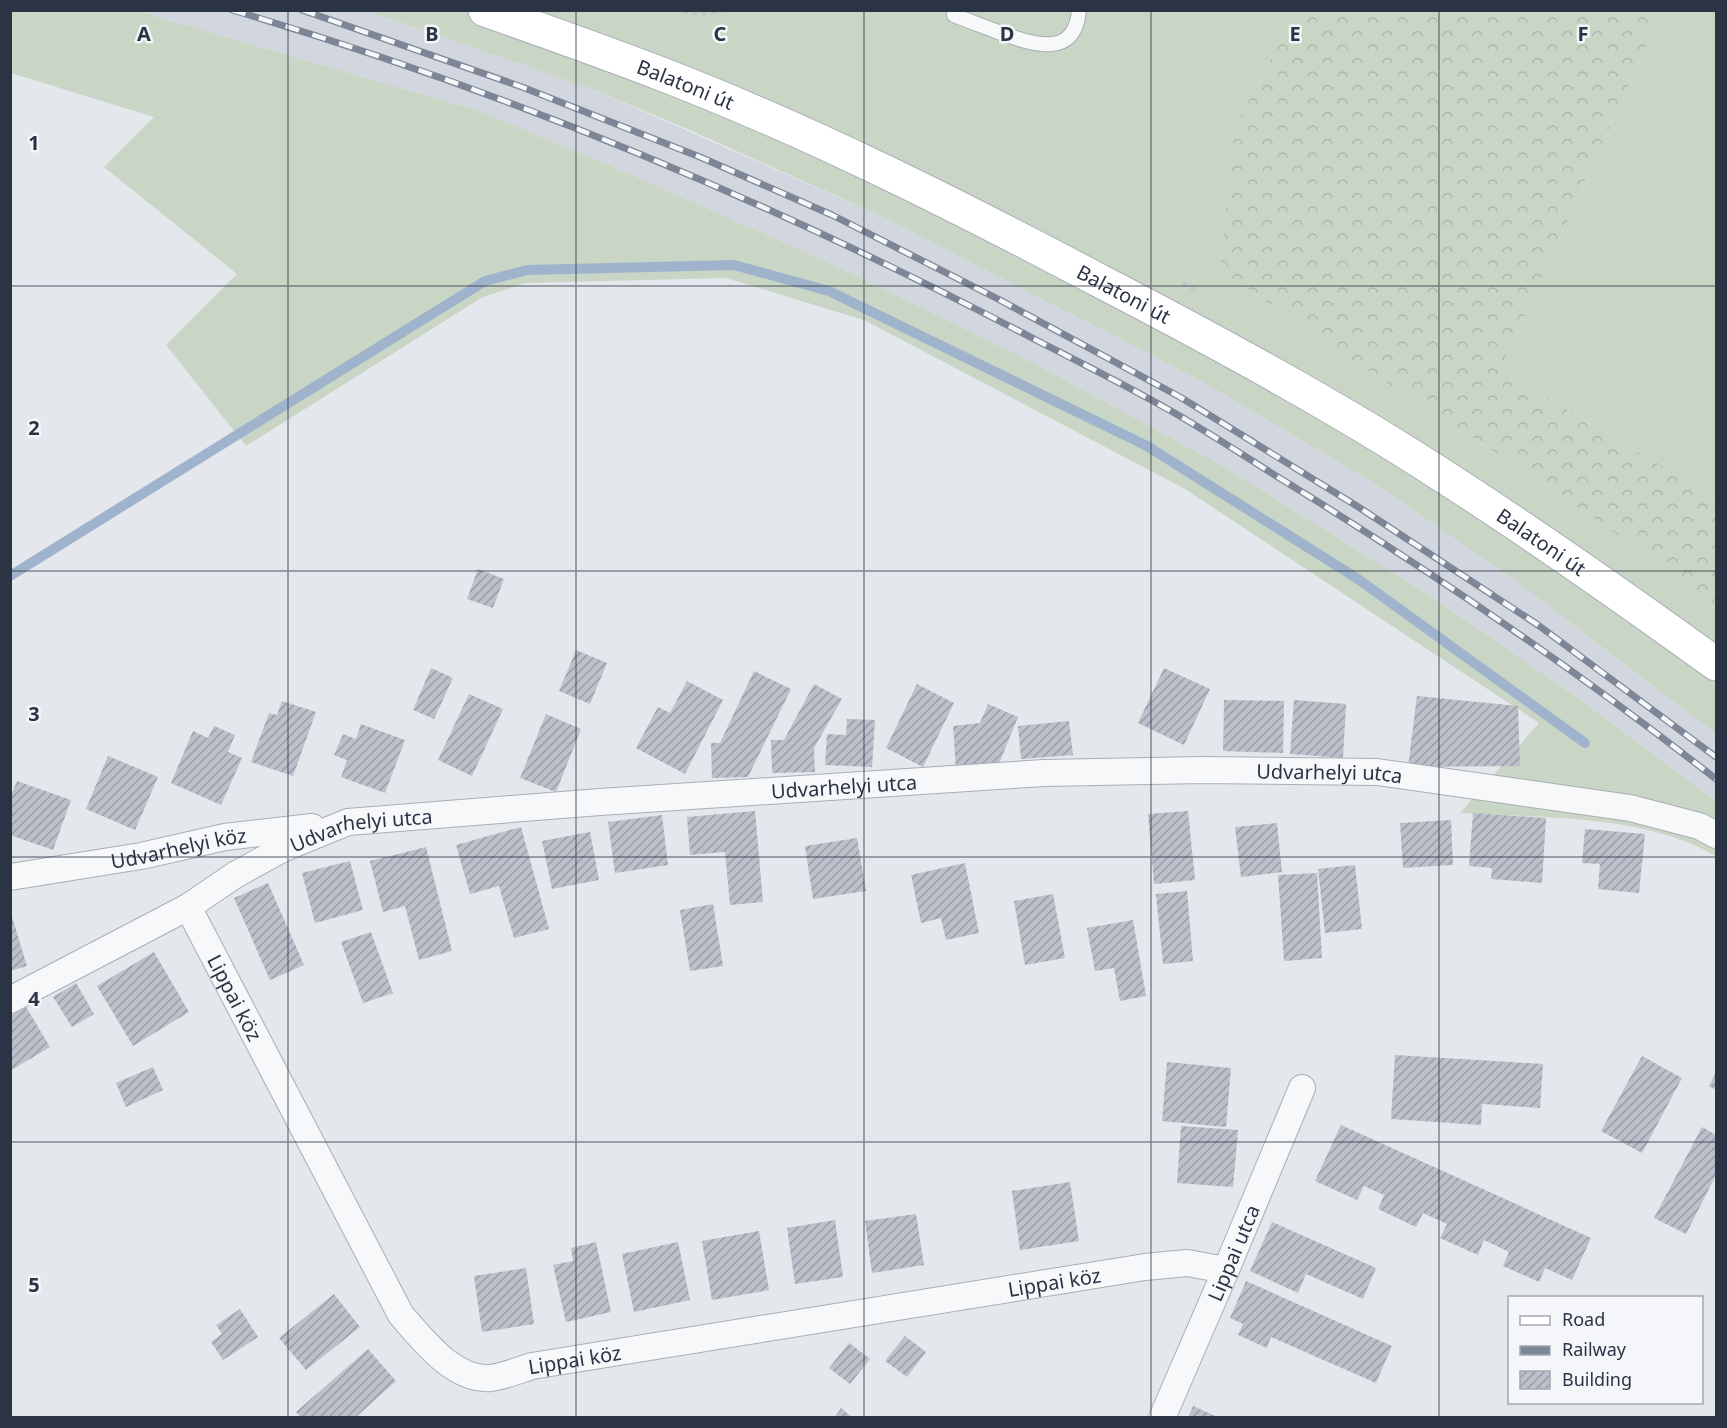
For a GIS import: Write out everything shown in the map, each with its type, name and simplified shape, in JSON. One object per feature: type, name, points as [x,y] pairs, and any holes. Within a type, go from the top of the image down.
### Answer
[{"type":"main road","name":"Balatoni út","points":[[485,10],[666,76],[801,134],[1040,249],[1178,322],[1312,396],[1413,457],[1517,524],[1716,664]]},
{"type":"street","name":"Udvarhelyi utca","points":[[10,1000],[188,908],[235,875],[282,849],[348,822],[612,801],[1022,774],[1203,770],[1377,772],[1630,808],[1689,823],[1716,835]]},
{"type":"street","name":"Udvarhelyi köz","points":[[10,877],[141,856],[225,837],[348,822]]},
{"type":"street","name":"Lippai köz","points":[[188,908],[401,1315],[423,1340],[449,1363],[468,1375],[492,1378],[532,1366],[1145,1268],[1187,1263],[1226,1270]]},
{"type":"street","name":"Lippai utca","points":[[1162,1418],[1302,1088]]},
{"type":"lane","points":[[954,15],[1030,44],[1051,45],[1065,41],[1073,32],[1078,23],[1079,10]]},
{"type":"path","points":[[675,10],[700,14],[726,10]]},
{"type":"shaded area","points":[[137,11],[368,11],[592,89],[881,216],[1205,383],[1374,483],[1516,581],[1716,734],[1716,801],[1574,695],[1427,594],[1223,466],[1024,358],[832,264],[602,162],[476,110]]},
{"type":"green space","points":[[1297,10],[1662,11],[1500,370],[1716,498],[1716,609],[1661,566],[1545,484],[1374,375],[1220,270],[1234,128]]},
{"type":"green space","points":[[10,11],[137,11],[476,110],[602,162],[832,264],[1024,358],[1223,466],[1427,594],[1574,695],[1716,801],[1716,856],[1688,842],[1625,825],[1557,818],[1460,813],[1539,723],[1185,489],[864,320],[726,278],[525,283],[481,298],[246,446],[166,345],[237,274],[104,167],[154,117],[11,73]]},
{"type":"green space","points":[[368,11],[1297,11],[1234,128],[1220,270],[1374,375],[1545,484],[1661,566],[1716,609],[1716,734],[1516,581],[1374,483],[1205,383],[881,216],[692,131],[592,89]]},
{"type":"green space","points":[[1662,11],[1716,11],[1716,498],[1500,370]]},
{"type":"building","points":[[478,569],[504,579],[493,608],[467,599]]},
{"type":"building","points":[[576,650],[607,663],[590,704],[559,691]]},
{"type":"building","points":[[431,668],[453,678],[434,719],[413,710]]},
{"type":"building","points":[[1164,668],[1210,689],[1184,745],[1138,723]]},
{"type":"building","points":[[754,671],[791,689],[748,777],[712,778],[711,743],[720,743]]},
{"type":"building","points":[[687,681],[723,700],[685,774],[636,748],[658,707],[670,713]]},
{"type":"building","points":[[814,684],[842,699],[814,748],[815,772],[772,773],[771,740],[784,740]]},
{"type":"building","points":[[917,684],[954,703],[923,767],[886,748]]},
{"type":"building","points":[[469,694],[503,709],[472,776],[438,760]]},
{"type":"building","points":[[1417,696],[1518,706],[1520,766],[1408,767]]},
{"type":"building","points":[[1224,700],[1284,701],[1283,753],[1223,751]]},
{"type":"building","points":[[1294,700],[1346,704],[1343,758],[1290,754]]},
{"type":"building","points":[[282,701],[316,712],[293,776],[251,762],[269,713],[277,715]]},
{"type":"building","points":[[988,704],[1018,717],[998,766],[956,769],[953,726],[980,723]]},
{"type":"building","points":[[546,714],[581,729],[556,792],[520,778]]},
{"type":"building","points":[[847,719],[875,720],[872,767],[825,765],[827,734],[846,735]]},
{"type":"building","points":[[1069,721],[1073,755],[1021,759],[1018,726]]},
{"type":"building","points":[[361,724],[405,740],[385,793],[341,777],[347,760],[334,755],[343,734],[356,739]]},
{"type":"building","points":[[214,726],[235,735],[228,752],[242,758],[221,805],[171,783],[193,731],[208,738]]},
{"type":"building","points":[[108,756],[158,777],[135,830],[86,809]]},
{"type":"building","points":[[17,781],[71,800],[53,850],[10,835],[10,798]]},
{"type":"building","points":[[755,811],[763,902],[730,905],[725,852],[690,855],[687,817]]},
{"type":"building","points":[[1188,811],[1195,880],[1154,884],[1148,814]]},
{"type":"building","points":[[1473,813],[1546,818],[1542,883],[1491,879],[1492,868],[1469,866]]},
{"type":"building","points":[[662,815],[668,865],[615,873],[608,822]]},
{"type":"building","points":[[1451,820],[1453,865],[1403,868],[1400,823]]},
{"type":"building","points":[[1277,823],[1282,872],[1241,877],[1235,827]]},
{"type":"building","points":[[521,827],[549,929],[514,938],[499,886],[470,894],[456,845]]},
{"type":"building","points":[[1585,829],[1645,834],[1639,893],[1598,889],[1600,864],[1582,863]]},
{"type":"building","points":[[590,832],[599,880],[552,889],[542,841]]},
{"type":"building","points":[[857,838],[866,891],[813,899],[805,846]]},
{"type":"building","points":[[426,847],[452,951],[419,960],[405,906],[383,912],[370,861]]},
{"type":"building","points":[[350,861],[363,910],[315,923],[302,873]]},
{"type":"building","points":[[965,863],[979,933],[946,940],[941,918],[921,923],[911,875]]},
{"type":"building","points":[[1355,865],[1362,929],[1325,933],[1318,869]]},
{"type":"building","points":[[1317,873],[1322,958],[1284,961],[1278,875]]},
{"type":"building","points":[[268,883],[304,965],[270,980],[234,898]]},
{"type":"building","points":[[1187,891],[1193,961],[1163,964],[1156,894]]},
{"type":"building","points":[[1053,894],[1065,958],[1025,965],[1014,901]]},
{"type":"building","points":[[713,904],[723,966],[690,971],[680,910]]},
{"type":"building","points":[[10,910],[27,966],[10,971]]},
{"type":"building","points":[[1133,920],[1146,996],[1120,1001],[1114,968],[1095,971],[1087,928]]},
{"type":"building","points":[[371,932],[393,993],[363,1003],[341,942]]},
{"type":"building","points":[[154,952],[189,1012],[133,1046],[97,986]]},
{"type":"building","points":[[76,983],[94,1014],[72,1027],[53,997]]},
{"type":"building","points":[[26,1007],[50,1047],[10,1071],[10,1016]]},
{"type":"building","points":[[1395,1055],[1543,1064],[1540,1108],[1482,1104],[1481,1125],[1391,1119]]},
{"type":"building","points":[[1642,1056],[1682,1078],[1642,1153],[1601,1131]]},
{"type":"building","points":[[1167,1062],[1231,1068],[1226,1127],[1162,1121]]},
{"type":"building","points":[[153,1067],[163,1090],[126,1107],[116,1083]]},
{"type":"building","points":[[1716,1072],[1716,1090],[1709,1086]]},
{"type":"building","points":[[1341,1125],[1591,1238],[1572,1280],[1545,1268],[1539,1282],[1503,1266],[1509,1252],[1484,1240],[1478,1255],[1440,1238],[1447,1224],[1423,1213],[1416,1227],[1378,1209],[1384,1195],[1364,1186],[1357,1200],[1315,1181]]},
{"type":"building","points":[[1181,1126],[1238,1130],[1233,1187],[1177,1183]]},
{"type":"building","points":[[1702,1127],[1716,1135],[1716,1175],[1686,1234],[1654,1218]]},
{"type":"building","points":[[1070,1182],[1079,1241],[1020,1250],[1012,1191]]},
{"type":"building","points":[[916,1214],[924,1265],[872,1273],[865,1221]]},
{"type":"building","points":[[835,1220],[843,1277],[795,1284],[787,1228]]},
{"type":"building","points":[[1272,1222],[1376,1268],[1363,1299],[1306,1274],[1298,1293],[1250,1271]]},
{"type":"building","points":[[759,1231],[769,1290],[712,1300],[702,1241]]},
{"type":"building","points":[[596,1242],[611,1312],[566,1322],[553,1265],[573,1261],[571,1248]]},
{"type":"building","points":[[678,1242],[690,1300],[634,1312],[622,1254]]},
{"type":"building","points":[[526,1268],[534,1324],[482,1332],[474,1276]]},
{"type":"building","points":[[1246,1281],[1392,1346],[1376,1383],[1271,1337],[1267,1348],[1238,1335],[1243,1324],[1230,1318]]},
{"type":"building","points":[[334,1294],[360,1327],[306,1370],[279,1338]]},
{"type":"building","points":[[240,1309],[258,1337],[223,1360],[211,1342],[222,1334],[216,1325]]},
{"type":"building","points":[[905,1336],[926,1352],[907,1377],[885,1361]]},
{"type":"building","points":[[849,1343],[870,1359],[850,1384],[829,1368]]},
{"type":"building","points":[[368,1349],[396,1381],[355,1418],[301,1418],[296,1412]]},
{"type":"building","points":[[1193,1406],[1220,1418],[1188,1418]]},
{"type":"building","points":[[841,1408],[853,1418],[834,1418]]},
{"type":"waterway","points":[[10,576],[485,281],[527,270],[734,265],[829,291],[1147,446],[1358,579],[1585,743]]},
{"type":"railway","points":[[232,10],[439,77],[642,155],[841,243],[939,290],[1104,375],[1200,428],[1451,588],[1612,700],[1716,779]]},
{"type":"railway","points":[[302,10],[522,87],[700,157],[832,215],[998,299],[1180,397],[1360,508],[1538,625],[1716,757]]}]
